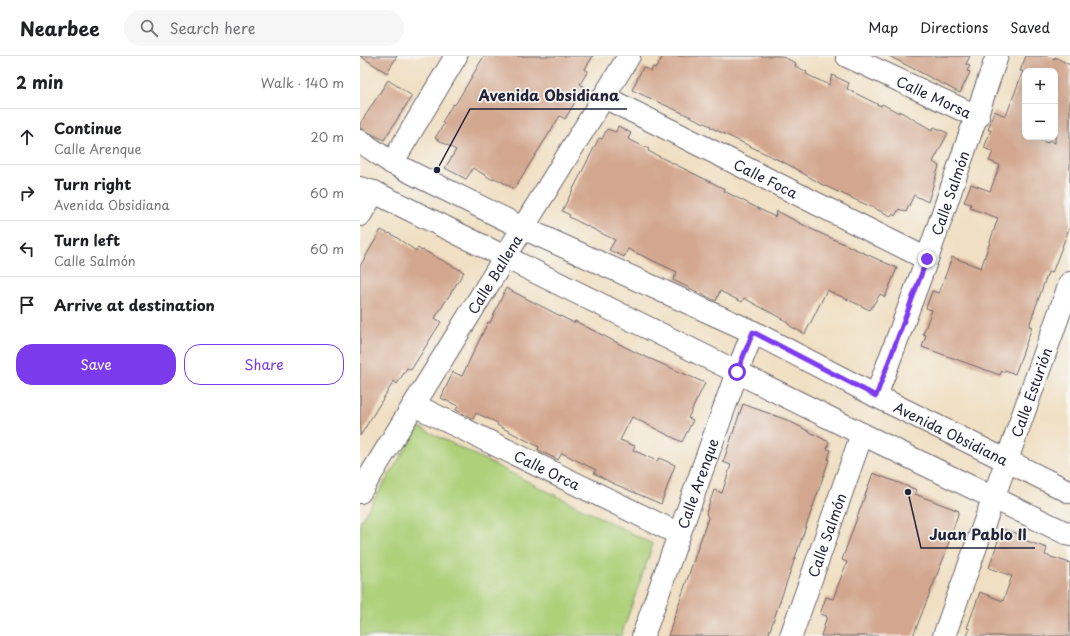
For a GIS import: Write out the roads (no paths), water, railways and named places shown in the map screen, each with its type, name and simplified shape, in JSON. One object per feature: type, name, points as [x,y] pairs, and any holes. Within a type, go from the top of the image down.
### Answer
[{"type":"street","points":[[392,163],[456,56]]},
{"type":"street","name":"Calle Ballena","points":[[360,492],[629,56]]},
{"type":"street","name":"Calle Morsa","points":[[847,56],[978,117]]},
{"type":"street","name":"Calle Salmón","points":[[876,396],[978,117],[997,56]]},
{"type":"street","name":"Calle Foca","points":[[604,97],[927,259]]},
{"type":"street","name":"Avenida Obsidiana","points":[[360,141],[392,163],[523,228],[753,332],[876,396],[1070,492]]},
{"type":"street","points":[[360,215],[367,190],[1070,535]]},
{"type":"street","name":"Calle Esturión","points":[[944,636],[1070,283]]},
{"type":"street","name":"Calle Arenque","points":[[643,636],[737,372],[753,332]]},
{"type":"street","name":"Calle Orca","points":[[414,405],[679,534]]},
{"type":"street","name":"Calle Salmón","points":[[791,636],[862,434]]},
{"type":"place","name":"Avenida Obsidiana","points":[[437,170]]},
{"type":"place","name":"Juan Pablo II","points":[[908,492]]}]
